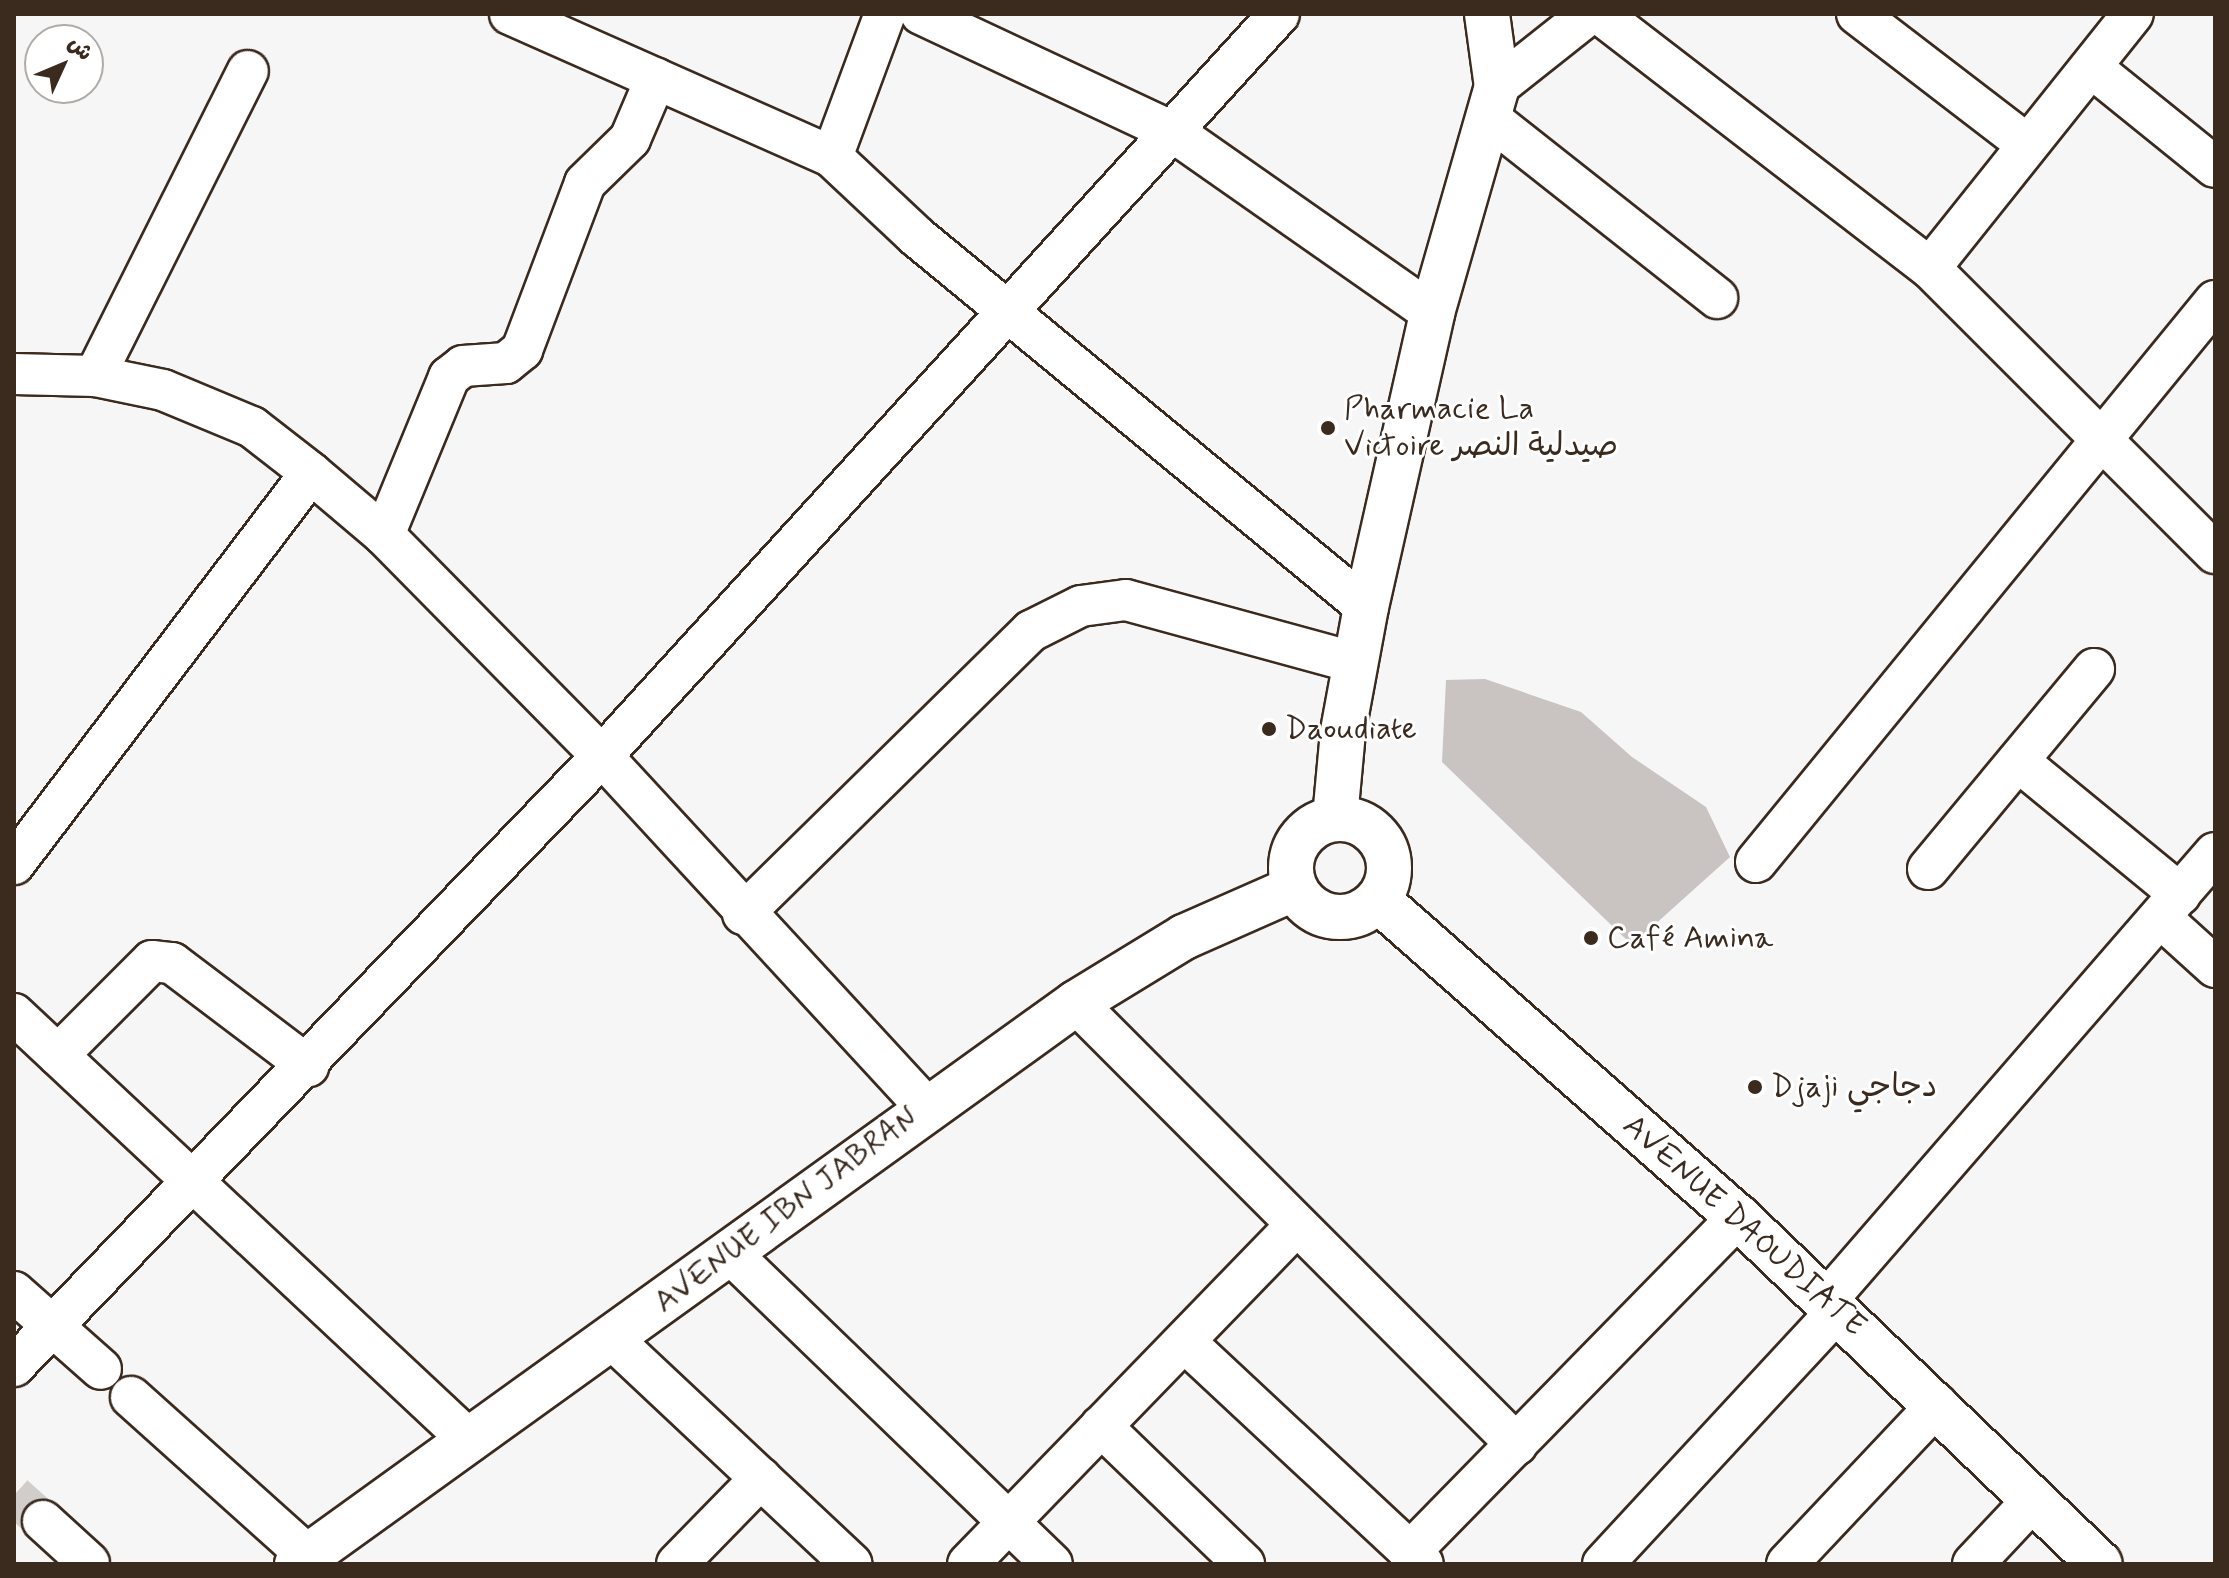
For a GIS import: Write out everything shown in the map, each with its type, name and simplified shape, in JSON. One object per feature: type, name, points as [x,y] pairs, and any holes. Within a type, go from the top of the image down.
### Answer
[{"type":"street","points":[[510,14],[832,157],[916,236],[1366,607]]},
{"type":"street","points":[[832,157],[885,14]]},
{"type":"street","points":[[921,14],[1175,133],[1432,313]]},
{"type":"street","points":[[14,1366],[308,1066],[602,756],[1175,133],[1279,14]]},
{"type":"street","points":[[1335,818],[1366,607],[1432,313],[1493,102],[1487,14]]},
{"type":"street","points":[[1493,102],[1589,14]]},
{"type":"street","points":[[1600,14],[1930,268],[2215,553]]},
{"type":"street","points":[[1857,14],[2028,145]]},
{"type":"street","points":[[1930,268],[2091,67],[2118,19]]},
{"type":"street","points":[[2091,67],[2215,167]]},
{"type":"street","points":[[95,376],[248,71]]},
{"type":"street","points":[[384,535],[449,377],[463,366],[506,363],[522,350],[585,183],[630,139],[656,78]]},
{"type":"street","points":[[1493,102],[1717,298]]},
{"type":"street","points":[[1756,862],[2215,301]]},
{"type":"street","points":[[14,374],[95,376],[163,390],[252,427],[311,473],[384,535],[602,756],[743,914],[925,1106]]},
{"type":"street","points":[[14,864],[311,473]]},
{"type":"street","points":[[743,914],[1031,631],[1081,606],[1126,600],[1356,663]]},
{"type":"street","points":[[1928,869],[2094,669]]},
{"type":"street","points":[[2018,761],[2170,906],[2215,967]]},
{"type":"street","points":[[1335,818],[1358,821],[1377,835],[1389,856],[1389,879],[1378,900],[1342,917],[1315,909],[1295,888],[1291,865],[1297,842],[1313,825],[1335,818]]},
{"type":"street","points":[[1603,1564],[1832,1305],[2215,853]]},
{"type":"street","name":"AVENUE IBN JABRAN","points":[[302,1560],[731,1254],[925,1106],[1076,1003],[1184,937],[1295,888]]},
{"type":"street","name":"AVENUE DAOUDIATE","points":[[1378,900],[1738,1217],[2100,1564]]},
{"type":"street","points":[[58,1055],[152,961],[172,963],[308,1066]]},
{"type":"street","points":[[1076,1003],[1517,1445]]},
{"type":"street","points":[[14,1014],[470,1441]]},
{"type":"street","points":[[1185,1342],[1416,1558],[1517,1445],[1738,1217]]},
{"type":"street","points":[[968,1564],[1296,1226]]},
{"type":"street","points":[[731,1254],[1052,1564]]},
{"type":"street","points":[[14,1292],[101,1369]]},
{"type":"street","points":[[611,1338],[852,1564]]},
{"type":"street","points":[[131,1397],[302,1560]]},
{"type":"street","points":[[1787,1564],[1937,1405]]},
{"type":"street","points":[[1101,1426],[1244,1564]]},
{"type":"street","points":[[677,1564],[761,1478]]},
{"type":"street","points":[[1973,1564],[2034,1499]]},
{"type":"street","points":[[43,1521],[89,1563]]},
{"type":"building","points":[[1485,679],[1581,712],[1632,757],[1706,807],[1730,857],[1632,945],[1442,762],[1446,680]]},
{"type":"tunnel","points":[[14,1495],[43,1521]]},
{"type":"place","name":"Pharmacie La Victoire صيدلية النصر","points":[[1328,428]]},
{"type":"place","name":"Daoudiate","points":[[1269,729]]},
{"type":"place","name":"Café Amina","points":[[1591,938]]},
{"type":"place","name":"Djaji دجاجي","points":[[1755,1087]]}]
